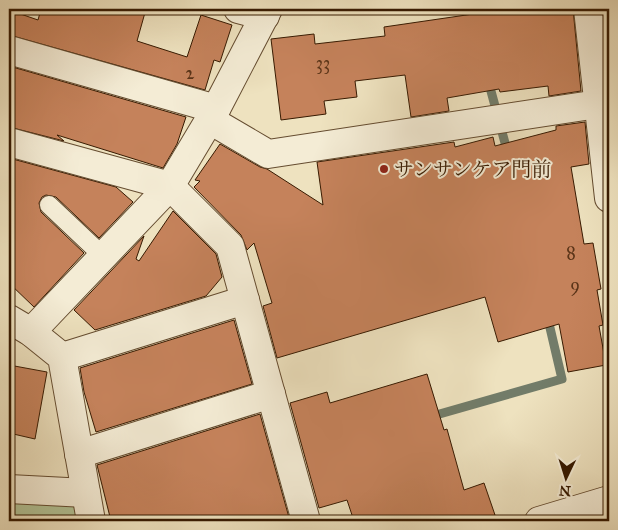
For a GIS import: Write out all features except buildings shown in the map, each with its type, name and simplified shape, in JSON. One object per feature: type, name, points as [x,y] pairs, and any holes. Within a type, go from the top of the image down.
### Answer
[{"type":"street","points":[[91,521],[62,357],[20,326],[103,256],[170,186],[213,115],[266,13],[238,9]]},
{"type":"street","points":[[588,9],[609,198]]},
{"type":"street","points":[[9,50],[213,115],[268,154],[598,104]]},
{"type":"street","points":[[9,142],[170,186],[230,246],[306,521]]},
{"type":"street","points":[[62,357],[245,300]]},
{"type":"street","points":[[79,454],[271,394]]},
{"type":"street","points":[[9,489],[86,493]]},
{"type":"street","points":[[556,519],[609,500]]},
{"type":"lane","points":[[49,205],[103,256]]},
{"type":"green space","points":[[9,501],[67,502],[81,512],[82,521],[9,521]]},
{"type":"waterway","points":[[468,9],[472,24]]},
{"type":"waterway","points":[[488,80],[508,154]]},
{"type":"waterway","points":[[429,417],[562,379],[547,315]]},
{"type":"place","name":"サンサンケア門前","points":[[384,169]]}]
